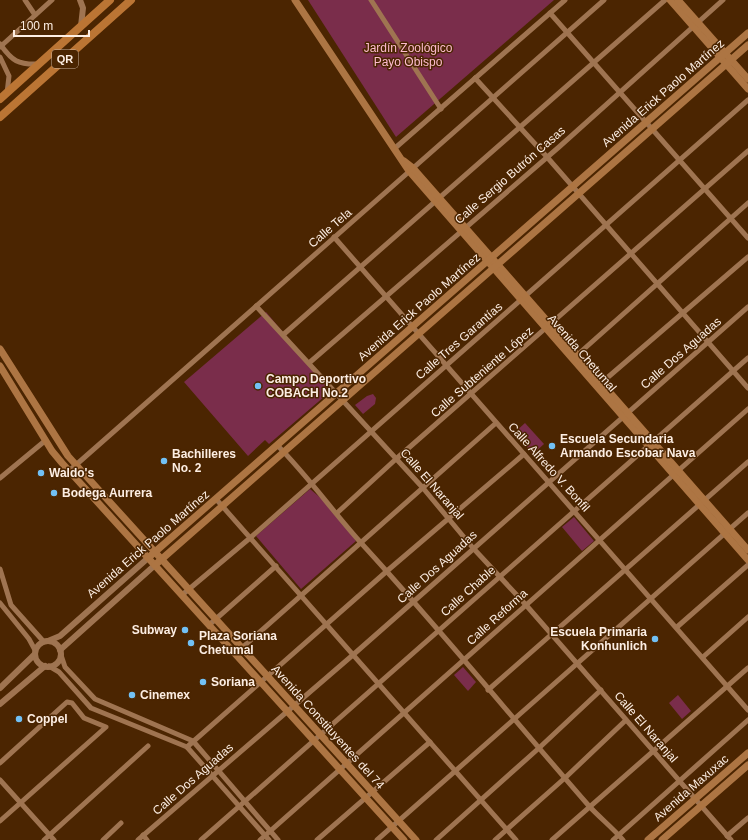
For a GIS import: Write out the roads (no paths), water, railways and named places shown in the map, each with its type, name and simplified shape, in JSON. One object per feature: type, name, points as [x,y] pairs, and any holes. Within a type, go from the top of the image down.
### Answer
[{"type":"main road","name":"QR","points":[[0,99],[110,0]]},
{"type":"main road","name":"QR","points":[[0,117],[130,0]]},
{"type":"main road","name":"Avenida Chetumal","points":[[295,0],[402,160],[702,502],[727,531],[748,560]]},
{"type":"main road","points":[[670,0],[696,24]]},
{"type":"main road","points":[[678,0],[722,55],[748,79]]},
{"type":"main road","name":"Avenida Erick Paolo Martínez","points":[[148,558],[748,33]]},
{"type":"main road","name":"Avenida Erick Paolo Martínez","points":[[155,566],[748,45]]},
{"type":"main road","points":[[729,62],[748,89]]},
{"type":"main road","name":"Avenida Constituyentes del 74","points":[[0,349],[60,446],[416,840]]},
{"type":"main road","name":"Avenida Constituyentes del 74","points":[[0,366],[46,440],[69,471],[404,840]]},
{"type":"main road","name":"Avenida Chetumal","points":[[727,531],[748,550]]},
{"type":"main road","name":"Avenida Maxuxac","points":[[648,840],[748,754]]},
{"type":"main road","name":"Avenida Maxuxac","points":[[662,840],[748,765]]},
{"type":"street","points":[[25,0],[35,15]]},
{"type":"street","points":[[38,64],[26,64],[13,61],[0,46],[52,0]]},
{"type":"street","points":[[80,0],[83,8],[81,26]]},
{"type":"street","points":[[371,0],[440,109]]},
{"type":"street","points":[[394,150],[565,0]]},
{"type":"street","name":"Calle Tela","points":[[69,471],[604,0]]},
{"type":"street","points":[[284,334],[665,0]]},
{"type":"street","name":"Calle Sergio Butrón Casas","points":[[309,363],[621,92],[723,0]]},
{"type":"street","points":[[550,13],[748,238]]},
{"type":"street","points":[[0,57],[9,76],[7,93]]},
{"type":"street","points":[[475,78],[748,388]]},
{"type":"street","name":"Calle Tres Garantías","points":[[182,595],[250,538],[605,224],[748,100]]},
{"type":"street","points":[[620,145],[626,152]]},
{"type":"street","name":"Calle Subteniente López","points":[[337,513],[396,459],[631,255],[748,151]]},
{"type":"street","points":[[575,357],[748,203]]},
{"type":"street","name":"Calle Alfredo V. Bonfil","points":[[334,237],[471,395],[549,481],[677,627],[748,710]]},
{"type":"street","points":[[599,385],[748,257]]},
{"type":"street","name":"Calle El Naranjal","points":[[256,306],[284,334],[372,430],[449,518],[473,548],[526,605],[729,838]]},
{"type":"street","name":"Calle Dos Aguadas","points":[[138,840],[354,654],[748,307]]},
{"type":"street","name":"Calle Chable","points":[[201,840],[748,358]]},
{"type":"street","name":"Calle Reforma","points":[[260,840],[267,838],[271,831],[748,409]]},
{"type":"street","points":[[235,654],[496,423]]},
{"type":"street","points":[[0,478],[46,440]]},
{"type":"street","points":[[277,445],[312,483],[361,542],[439,630],[488,690],[590,806],[623,840]]},
{"type":"street","points":[[188,747],[193,741],[328,625],[387,571],[524,454]]},
{"type":"street","points":[[488,690],[748,462]]},
{"type":"street","points":[[216,499],[354,654],[378,684],[516,840]]},
{"type":"street","points":[[377,840],[748,513]]},
{"type":"street","name":"Avenida Erick Paolo Martínez","points":[[46,641],[60,636],[148,558]]},
{"type":"street","points":[[677,627],[748,565]]},
{"type":"street","name":"Avenida Erick Paolo Martínez","points":[[60,653],[91,622],[155,566]]},
{"type":"street","points":[[209,625],[276,566]]},
{"type":"street","points":[[0,569],[11,605],[46,641],[56,643],[65,667],[95,699],[193,741],[278,840]]},
{"type":"street","points":[[121,582],[127,591]]},
{"type":"street","points":[[0,604],[29,639],[38,662],[59,672],[91,708],[188,747],[267,838]]},
{"type":"street","points":[[85,614],[91,622]]},
{"type":"street","points":[[703,657],[748,617]]},
{"type":"street","points":[[0,688],[46,641]]},
{"type":"street","points":[[0,704],[47,666],[56,664],[60,653]]},
{"type":"street","points":[[552,840],[748,668]]},
{"type":"street","points":[[436,840],[539,748],[601,690]]},
{"type":"street","points":[[0,762],[67,702],[70,702],[84,718],[106,727],[0,821]]},
{"type":"street","points":[[495,840],[566,777],[626,720]]},
{"type":"street","points":[[613,840],[748,720]]},
{"type":"street","points":[[317,840],[430,742]]},
{"type":"street","points":[[44,840],[148,746]]},
{"type":"street","points":[[0,780],[54,840]]},
{"type":"street","points":[[729,838],[748,818]]},
{"type":"street","points":[[104,840],[122,824]]},
{"type":"street","points":[[143,835],[147,840]]},
{"type":"place","name":"Campo Deportivo COBACH No.2","points":[[258,386]]},
{"type":"place","name":"Escuela Secundaria Armando Escobar Nava","points":[[552,446]]},
{"type":"place","name":"Bachilleres No. 2","points":[[164,461]]},
{"type":"place","name":"Waldo's","points":[[41,473]]},
{"type":"place","name":"Bodega Aurrera","points":[[54,493]]},
{"type":"place","name":"Subway","points":[[185,630]]},
{"type":"place","name":"Escuela Primaria Konhunlich","points":[[655,639]]},
{"type":"place","name":"Plaza Soriana Chetumal","points":[[191,643]]},
{"type":"place","name":"Soriana","points":[[203,682]]},
{"type":"place","name":"Cinemex","points":[[132,695]]},
{"type":"place","name":"Coppel","points":[[19,719]]},
{"type":"park label","name":"Jardín Zoológico Payo Obispo","points":[[408,55]]}]
